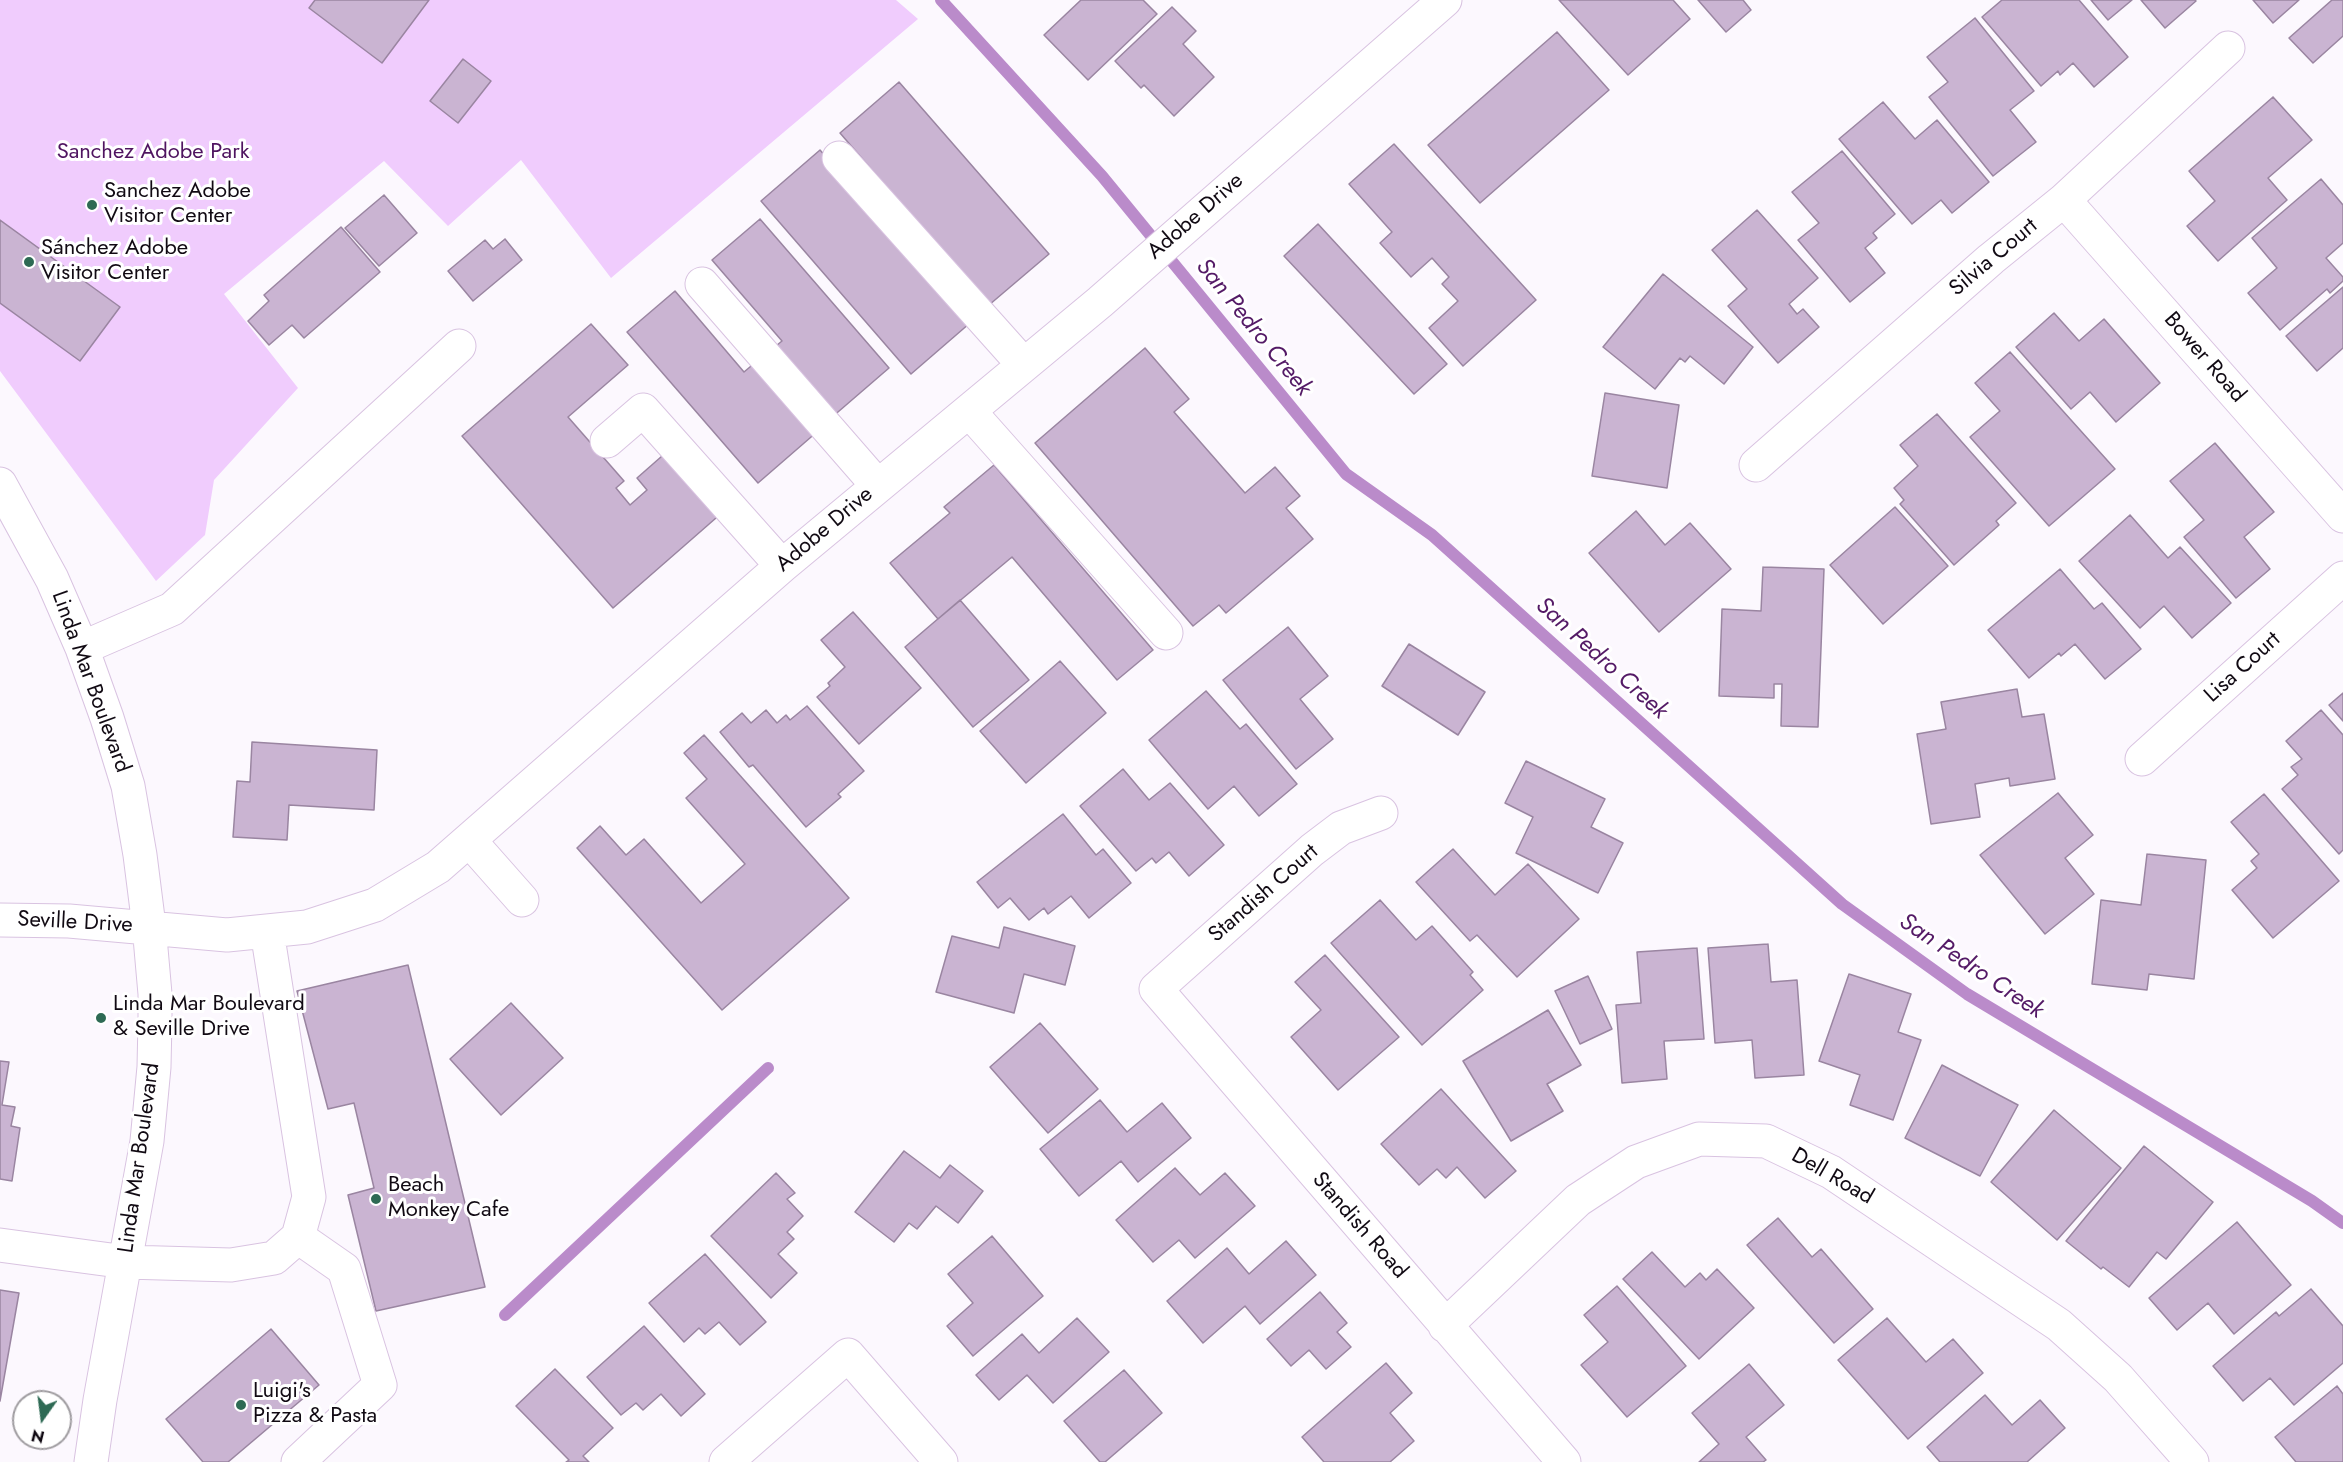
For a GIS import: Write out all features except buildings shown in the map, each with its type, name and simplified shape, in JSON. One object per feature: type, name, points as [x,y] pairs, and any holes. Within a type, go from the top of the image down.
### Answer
[{"type":"street","name":"Adobe Drive","points":[[149,926],[227,935],[307,927],[375,905],[438,867],[782,566],[1100,302],[1445,0]]},
{"type":"street","name":"Silvia Court","points":[[1756,465],[1991,259],[2064,200],[2228,48]]},
{"type":"street","points":[[839,158],[1024,365]]},
{"type":"street","name":"Bower Road","points":[[2064,200],[2343,516]]},
{"type":"street","points":[[702,284],[878,486]]},
{"type":"street","points":[[81,648],[172,609],[459,346]]},
{"type":"street","points":[[607,441],[643,410],[782,566]]},
{"type":"street","points":[[969,411],[1166,633]]},
{"type":"street","name":"Linda Mar Boulevard","points":[[0,484],[52,579],[107,718],[128,786],[149,926],[155,994],[154,1067],[147,1141],[91,1462]]},
{"type":"street","name":"Lisa Court","points":[[2142,759],[2343,578]]},
{"type":"street","name":"Standish Court","points":[[1156,989],[1312,850],[1341,828],[1381,813]]},
{"type":"street","points":[[469,840],[522,900]]},
{"type":"street","name":"Seville Drive","points":[[0,920],[63,920],[149,926]]},
{"type":"street","points":[[0,1245],[126,1262],[231,1265],[274,1258],[298,1237],[309,1197],[267,931]]},
{"type":"street","name":"Standish Road","points":[[1156,989],[1564,1462]]},
{"type":"street","name":"Dell Road","points":[[1445,1326],[1578,1200],[1635,1162],[1699,1139],[1766,1141],[1831,1172],[2059,1325],[2118,1378],[2192,1462]]},
{"type":"street","points":[[298,1237],[344,1269],[380,1385],[298,1462]]},
{"type":"street","points":[[726,1462],[848,1355],[941,1462]]},
{"type":"green space","name":"Sanchez Adobe Park","points":[[0,0],[896,0],[918,19],[611,278],[521,160],[448,226],[384,161],[224,294],[298,388],[214,480],[205,535],[156,581],[0,371]]},
{"type":"waterway","name":"San Pedro Creek","points":[[941,0],[1102,176],[1346,474],[1432,535],[1842,904],[1967,994],[2312,1201],[2343,1223]]},
{"type":"waterway","points":[[505,1315],[768,1068]]},
{"type":"place","name":"Sanchez Adobe Visitor Center","points":[[92,205]]},
{"type":"place","name":"Sánchez Adobe Visitor Center","points":[[29,262]]},
{"type":"place","name":"Linda Mar Boulevard & Seville Drive","points":[[101,1018]]},
{"type":"place","name":"Beach Monkey Cafe","points":[[376,1199]]},
{"type":"place","name":"Luigi's Pizza & Pasta","points":[[241,1405]]}]
